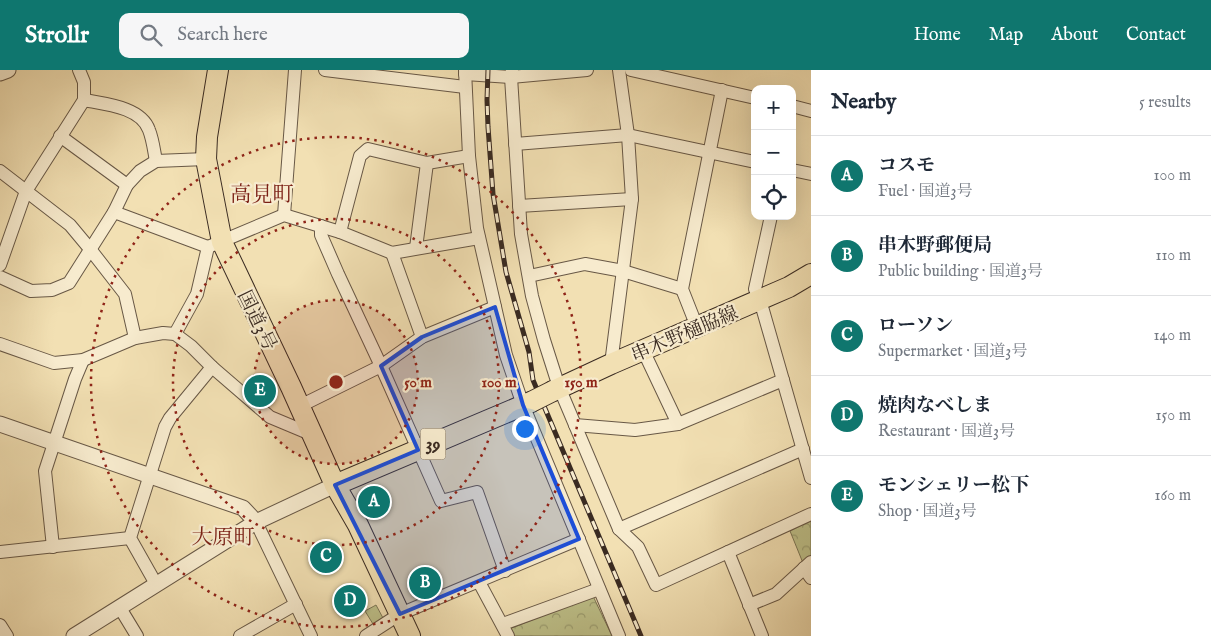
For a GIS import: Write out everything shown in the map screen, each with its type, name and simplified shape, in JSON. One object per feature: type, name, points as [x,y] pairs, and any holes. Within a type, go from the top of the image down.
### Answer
[{"type":"main road","name":"国道3号","points":[[218,70],[207,136],[206,159],[215,245],[300,406],[335,485],[358,525],[410,636]]},
{"type":"main road","name":"串木野樋脇線","points":[[335,485],[760,300],[811,274]]},
{"type":"street","points":[[0,73],[8,70]]},
{"type":"street","points":[[0,265],[26,191],[84,100],[84,82],[79,70]]},
{"type":"street","points":[[284,215],[295,70]]},
{"type":"street","points":[[325,70],[465,77],[587,70]]},
{"type":"street","points":[[611,364],[632,199],[628,134],[619,70]]},
{"type":"street","points":[[631,70],[751,97]]},
{"type":"street","points":[[511,73],[521,234],[556,389],[576,425],[619,529],[638,547],[656,585],[811,514]]},
{"type":"street","points":[[465,77],[469,156],[479,238],[506,355],[527,403],[579,539],[619,636]]},
{"type":"street","points":[[697,327],[682,289],[722,90]]},
{"type":"street","points":[[84,100],[118,106],[135,113],[149,128],[156,161]]},
{"type":"street","points":[[796,107],[811,111]]},
{"type":"street","points":[[515,144],[628,134],[751,161]]},
{"type":"street","points":[[60,136],[127,185]]},
{"type":"street","points":[[340,232],[360,156],[368,149],[427,162],[469,156]]},
{"type":"street","points":[[0,277],[31,291],[52,290],[69,283],[114,212],[127,185],[140,171],[156,161],[206,159]]},
{"type":"street","points":[[416,248],[427,162]]},
{"type":"street","points":[[0,171],[70,225],[90,249],[125,294],[135,338]]},
{"type":"street","points":[[796,171],[811,174]]},
{"type":"street","points":[[519,206],[632,199]]},
{"type":"street","points":[[114,212],[215,245],[284,215],[340,232],[392,253],[479,238]]},
{"type":"street","points":[[770,220],[755,289],[760,300],[811,478]]},
{"type":"street","points":[[321,226],[321,235],[441,501],[478,492],[505,571]]},
{"type":"street","points":[[175,334],[197,294],[215,245]]},
{"type":"street","points":[[392,253],[422,337]]},
{"type":"street","points":[[529,276],[584,264],[623,271],[682,289]]},
{"type":"street","points":[[300,406],[381,366],[422,337],[495,307]]},
{"type":"street","points":[[0,344],[54,363],[83,360],[135,338],[163,333],[175,334],[270,417],[313,435]]},
{"type":"street","points":[[643,350],[678,424]]},
{"type":"street","points":[[53,546],[45,470],[83,360]]},
{"type":"street","points":[[156,584],[130,538],[165,427],[170,418],[212,367]]},
{"type":"street","points":[[576,425],[635,430],[678,424],[783,380]]},
{"type":"street","points":[[0,424],[243,508],[256,522],[311,636]]},
{"type":"street","points":[[619,529],[803,449]]},
{"type":"street","points":[[74,636],[256,522],[335,485]]},
{"type":"street","points":[[0,552],[130,538]]},
{"type":"street","points":[[366,636],[400,614],[579,539]]},
{"type":"street","points":[[728,552],[762,636]]},
{"type":"street","points":[[749,605],[776,594],[809,569]]},
{"type":"street","points":[[479,582],[508,636]]},
{"type":"street","points":[[502,624],[599,589]]},
{"type":"street","points":[[240,636],[296,604]]},
{"type":"street","points":[[120,608],[137,636]]},
{"type":"street","points":[[0,625],[7,636]]},
{"type":"highlighted area","points":[[495,307],[523,405],[579,539],[400,614],[335,485],[418,450],[381,366],[422,337]]},
{"type":"green space","points":[[811,520],[811,555],[803,563],[790,531]]},
{"type":"green space","points":[[593,596],[612,636],[512,636],[509,629]]},
{"type":"green space","points":[[376,605],[383,618],[373,624],[365,611]]},
{"type":"railway","points":[[488,70],[488,127],[493,194],[506,272],[529,352],[533,380],[641,636]]},
{"type":"place","name":"モンシェリー松下","points":[[260,391]]},
{"type":"place","name":"コスモ","points":[[374,502]]},
{"type":"place","name":"ローソン","points":[[326,557]]},
{"type":"place","name":"串木野郵便局","points":[[425,583]]},
{"type":"place","name":"焼肉なべしま","points":[[350,601]]},
{"type":"district","name":"高見町","points":[[262,194]]},
{"type":"district","name":"大原町","points":[[223,537]]}]
